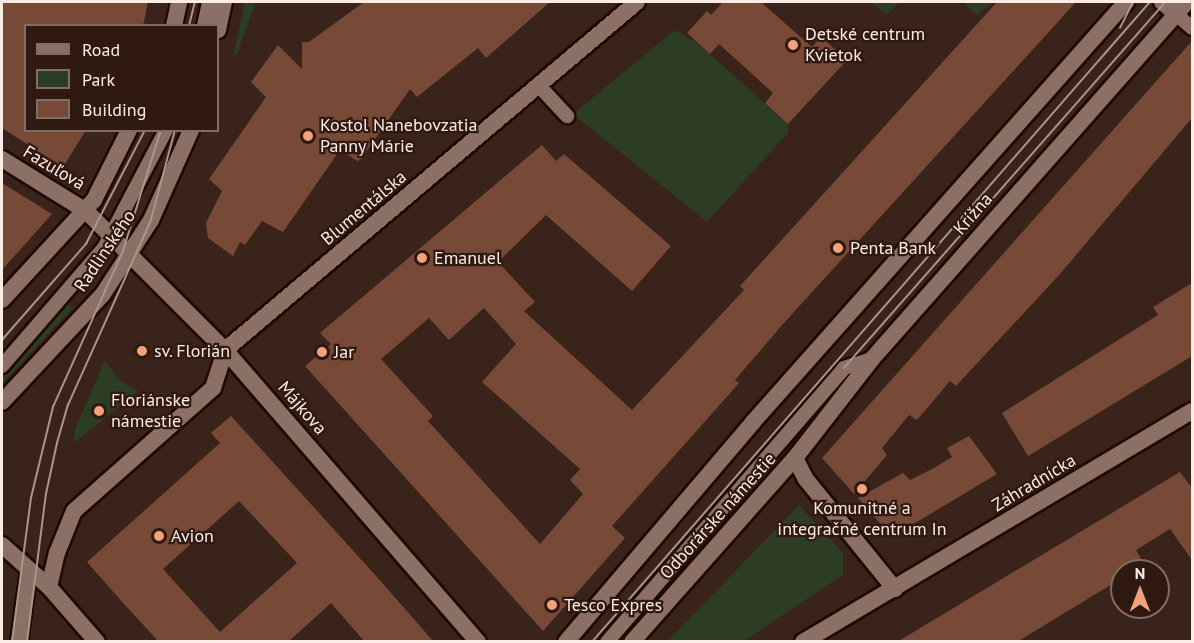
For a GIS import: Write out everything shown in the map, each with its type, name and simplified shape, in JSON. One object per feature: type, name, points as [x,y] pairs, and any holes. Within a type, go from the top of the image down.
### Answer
[{"type":"street","points":[[174,24],[179,2]]},
{"type":"street","points":[[219,25],[224,2]]},
{"type":"street","name":"Blumentálska","points":[[225,350],[540,87],[637,2]]},
{"type":"street","name":"Krížna","points":[[753,422],[1126,2]]},
{"type":"street","points":[[1162,2],[1182,8]]},
{"type":"street","name":"Krížna","points":[[795,458],[872,359],[1182,8]]},
{"type":"street","name":"Radlinského","points":[[2,300],[86,211],[102,189],[128,132]]},
{"type":"street","name":"Radlinského","points":[[2,402],[103,294],[151,220],[190,132]]},
{"type":"street","name":"Fazuľová","points":[[2,159],[86,211]]},
{"type":"street","name":"Májkova","points":[[86,211],[127,255],[241,367],[478,642]]},
{"type":"street","points":[[49,587],[57,553],[74,511],[213,388],[225,350]]},
{"type":"street","name":"Záhradnícka","points":[[895,589],[1192,411]]},
{"type":"street","name":"Odborárske námestie","points":[[566,642],[753,422]]},
{"type":"street","name":"Odborárske námestie","points":[[632,642],[795,458],[805,478],[895,589]]},
{"type":"street","points":[[2,545],[49,587],[97,642]]},
{"type":"street","points":[[19,642],[29,570]]},
{"type":"street","points":[[803,642],[895,589]]},
{"type":"lane","points":[[175,24],[185,2]]},
{"type":"lane","points":[[204,24],[209,2]]},
{"type":"lane","points":[[1182,8],[1192,28]]},
{"type":"lane","points":[[540,87],[567,116]]},
{"type":"lane","points":[[2,366],[88,270],[111,237],[165,132]]},
{"type":"lane","points":[[607,642],[844,368],[872,359]]},
{"type":"green space","points":[[245,2],[256,2],[236,56],[234,53]]},
{"type":"green space","points":[[871,2],[900,2],[886,15]]},
{"type":"green space","points":[[963,2],[994,2],[977,15]]},
{"type":"green space","points":[[675,30],[696,42],[788,124],[788,133],[707,222],[573,114]]},
{"type":"green space","points":[[67,303],[72,308],[2,384],[2,374]]},
{"type":"green space","points":[[105,360],[118,379],[138,391],[74,443],[75,429]]},
{"type":"green space","points":[[799,505],[843,553],[843,575],[744,641],[668,641]]},
{"type":"building","points":[[2,2],[148,2],[143,24],[24,24],[24,132],[85,132],[63,167],[2,128]]},
{"type":"building","name":"Kostol Nanebovzatia Panny Márie","points":[[364,2],[550,2],[486,58],[478,48],[417,97],[410,89],[361,159],[357,161],[340,150],[283,232],[262,221],[245,245],[240,242],[233,256],[208,238],[206,223],[222,191],[209,179],[266,97],[251,82],[278,45],[302,69],[302,42],[309,42]]},
{"type":"building","points":[[723,2],[761,2],[812,47],[821,37],[847,60],[788,124],[765,103],[773,93],[719,44],[710,54],[687,33],[707,11],[711,15]]},
{"type":"building","points":[[997,2],[1076,2],[783,324],[735,380],[739,383],[612,526],[625,538],[543,631],[305,366],[331,344],[320,333],[542,145],[556,161],[564,154],[671,246],[632,291],[546,215],[498,262],[535,302],[524,311],[632,410],[744,290],[740,286]],"holes":[[[484,308],[516,344],[482,382],[580,469],[570,480],[583,494],[540,544],[428,421],[433,416],[381,359],[429,318],[449,340]]]},
{"type":"building","points":[[1192,41],[1192,118],[1060,274],[956,386],[950,381],[917,420],[909,415],[882,448],[887,455],[854,494],[822,458]]},
{"type":"building","points":[[2,183],[52,214],[2,270]]},
{"type":"building","points":[[1192,283],[1192,356],[1028,456],[1002,413],[1158,315],[1153,307]]},
{"type":"building","name":"Avion","points":[[231,416],[434,642],[365,642],[331,603],[288,642],[159,642],[87,562],[220,443],[211,433]],"holes":[[[239,501],[297,563],[220,632],[163,569]]]},
{"type":"building","points":[[969,436],[997,474],[892,537],[858,498],[903,473],[910,480],[934,468],[952,457],[947,448]]},
{"type":"building","points":[[1180,472],[1192,488],[1192,560],[1170,529],[1136,550],[1141,559],[1110,559],[1110,585],[1017,642],[897,642]]},
{"type":"tram line","points":[[190,24],[195,2]]},
{"type":"tram line","points":[[1120,28],[1133,2]]},
{"type":"tram line","points":[[592,642],[1150,2]]},
{"type":"tram line","points":[[844,368],[1166,2]]},
{"type":"tram line","points":[[2,340],[86,244],[144,132]]},
{"type":"tram line","points":[[12,642],[31,498],[53,407],[123,251],[160,132]]},
{"type":"tram line","points":[[27,642],[46,494],[57,443],[68,405],[151,220],[174,132]]},
{"type":"place","name":"Detské centrum Kvietok","points":[[793,45]]},
{"type":"place","name":"Kostol Nanebovzatia Panny Márie","points":[[308,136]]},
{"type":"place","name":"Penta Bank","points":[[838,248]]},
{"type":"place","name":"Emanuel","points":[[422,258]]},
{"type":"place","name":"sv. Florián","points":[[142,351]]},
{"type":"place","name":"Jar","points":[[322,352]]},
{"type":"place","name":"Floriánske námestie","points":[[99,411]]},
{"type":"place","name":"Komunitné a integračné centrum In","points":[[862,489]]},
{"type":"place","name":"Avion","points":[[159,536]]},
{"type":"place","name":"Tesco Expres","points":[[552,605]]}]
